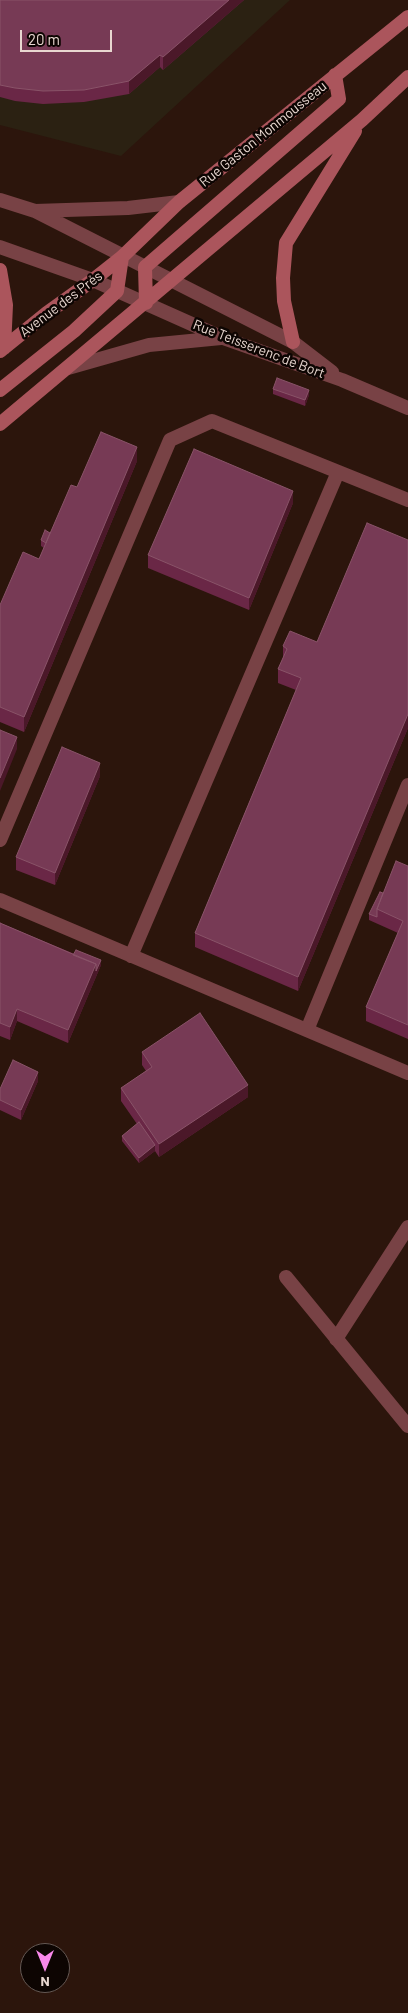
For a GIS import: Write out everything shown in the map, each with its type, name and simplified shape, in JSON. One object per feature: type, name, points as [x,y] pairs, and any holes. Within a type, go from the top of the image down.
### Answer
[{"type":"main road","name":"Rue Gaston Monmousseau","points":[[122,257],[179,202],[408,17]]},
{"type":"main road","points":[[146,303],[145,268],[338,99],[335,75]]},
{"type":"main road","points":[[0,424],[362,120],[408,78]]},
{"type":"main road","points":[[293,342],[284,301],[283,278],[286,243],[362,120]]},
{"type":"main road","points":[[0,390],[74,331],[117,291],[122,257]]},
{"type":"main road","name":"Avenue des Prés","points":[[2,350],[122,257]]},
{"type":"main road","points":[[0,270],[6,305],[2,350]]},
{"type":"street","points":[[0,200],[35,211],[128,208],[179,202]]},
{"type":"street","name":"Rue Teisserenc de Bort","points":[[35,211],[122,257],[173,280],[293,342],[342,380]]},
{"type":"street","name":"Rue Teisserenc de Bort","points":[[0,247],[93,280],[223,338],[342,380],[408,408]]},
{"type":"street","points":[[68,368],[149,344],[223,338]]},
{"type":"street","points":[[0,840],[170,440],[212,421],[408,500]]},
{"type":"street","points":[[131,956],[338,472]]},
{"type":"street","points":[[307,1030],[408,785]]},
{"type":"street","points":[[0,900],[408,1073]]},
{"type":"street","points":[[336,1338],[408,1227]]},
{"type":"street","points":[[286,1277],[408,1426]]},
{"type":"shaded area","points":[[0,0],[290,0],[121,156],[0,125]]},
{"type":"building","points":[[0,0],[229,0],[163,57],[160,55],[129,81],[84,90],[43,91],[0,85]]},
{"type":"building","points":[[277,378],[309,390],[305,400],[273,389]]},
{"type":"building","points":[[101,432],[137,447],[24,717],[0,707],[0,605],[23,552],[39,559],[71,485],[77,487]]},
{"type":"building","points":[[194,449],[293,491],[249,598],[148,555]]},
{"type":"building","points":[[367,523],[408,540],[408,714],[298,977],[195,933],[301,678],[278,669],[287,649],[283,646],[290,631],[317,642]]},
{"type":"building","points":[[45,530],[50,533],[46,543],[41,540]]},
{"type":"building","points":[[0,730],[17,737],[0,778]]},
{"type":"building","points":[[62,747],[100,763],[55,873],[16,857]]},
{"type":"building","points":[[396,861],[408,866],[408,1025],[366,1007],[403,921],[377,909]]},
{"type":"building","points":[[380,892],[383,893],[377,909],[377,917],[369,914]]},
{"type":"building","points":[[0,923],[96,964],[68,1030],[17,1009],[10,1027],[0,1023]]},
{"type":"building","points":[[76,950],[101,960],[96,971],[96,964],[73,955]]},
{"type":"building","points":[[200,1013],[248,1085],[159,1144],[121,1088],[152,1067],[142,1052]]},
{"type":"building","points":[[13,1060],[38,1072],[21,1110],[0,1100],[0,1089]]},
{"type":"building","points":[[139,1122],[155,1145],[139,1158],[122,1136]]}]
